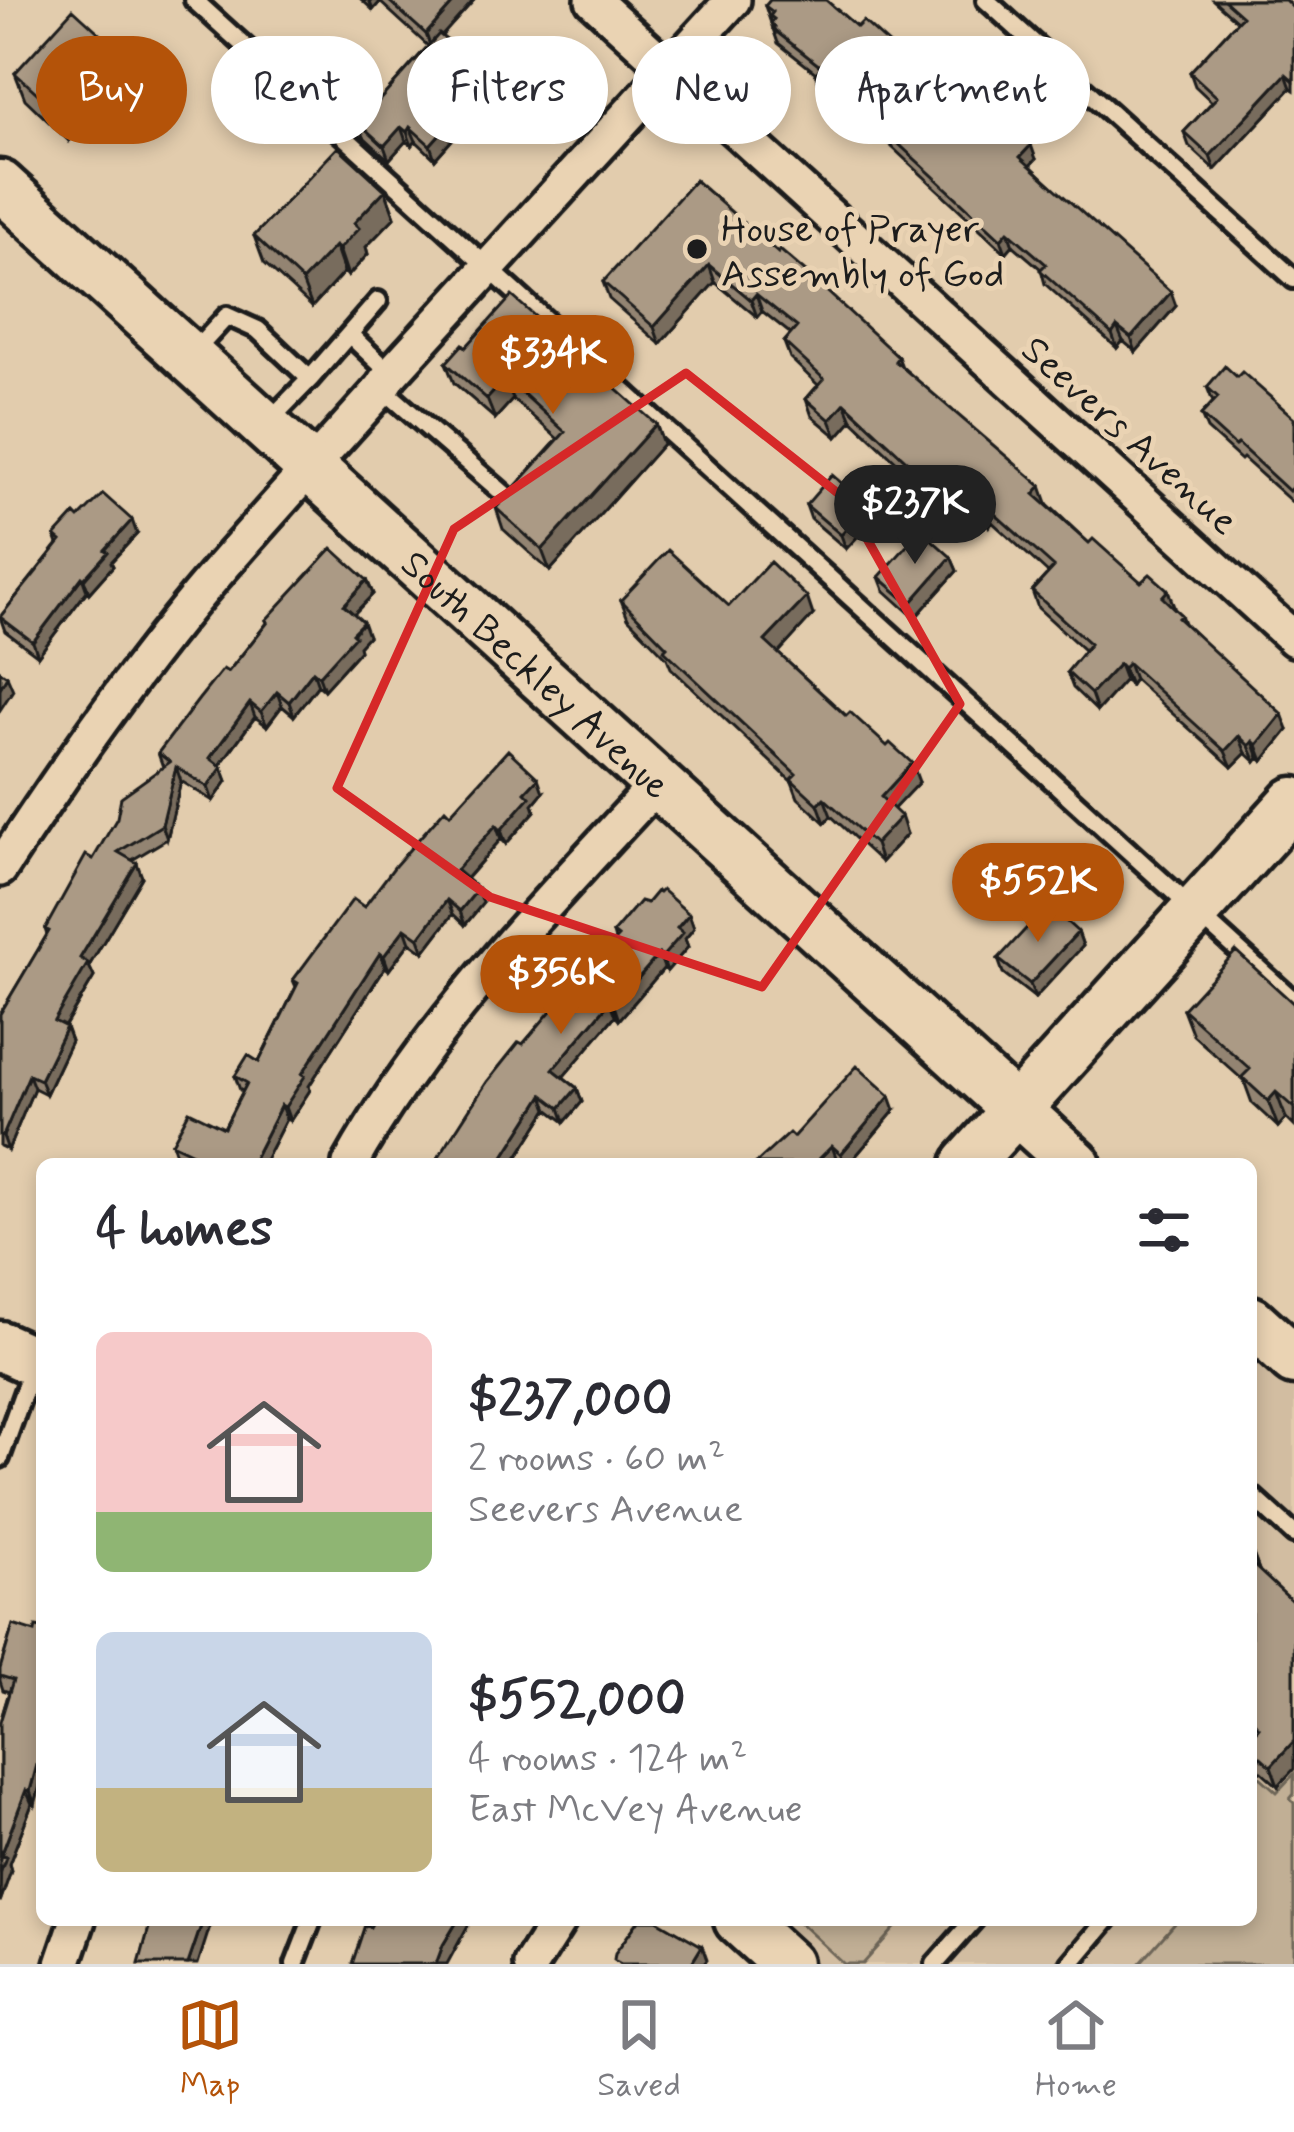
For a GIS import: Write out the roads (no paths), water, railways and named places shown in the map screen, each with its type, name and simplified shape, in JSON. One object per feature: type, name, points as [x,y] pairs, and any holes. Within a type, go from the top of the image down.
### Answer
[{"type":"street","name":"Seevers Avenue","points":[[593,0],[633,36]]},
{"type":"street","points":[[701,36],[733,0]]},
{"type":"street","points":[[0,869],[126,686],[194,600],[632,112]]},
{"type":"street","name":"Seevers Avenue","points":[[751,144],[1294,639]]},
{"type":"street","name":"South Beckley Avenue","points":[[0,185],[1069,1158]]},
{"type":"street","points":[[353,1158],[444,1025],[658,783]]},
{"type":"street","points":[[973,1158],[1294,802]]},
{"type":"street","points":[[1257,1327],[1294,1360]]},
{"type":"street","points":[[63,1964],[76,1926]]},
{"type":"street","points":[[531,1964],[556,1926]]},
{"type":"street","points":[[746,1926],[787,1964]]},
{"type":"lane","points":[[194,0],[1294,1001]]},
{"type":"lane","points":[[986,0],[1294,279]]},
{"type":"lane","points":[[265,425],[378,301]]},
{"type":"lane","points":[[190,356],[226,316],[258,330],[310,379]]},
{"type":"lane","points":[[350,335],[386,381],[504,494]]},
{"type":"lane","points":[[0,1458],[26,1357]]},
{"type":"lane","points":[[1257,1501],[1294,1534]]},
{"type":"lane","points":[[295,1964],[310,1926]]},
{"type":"lane","points":[[935,1964],[969,1926]]},
{"type":"lane","points":[[1070,1964],[1102,1926]]},
{"type":"place","name":"House of Prayer Assembly of God","points":[[697,249]]}]
